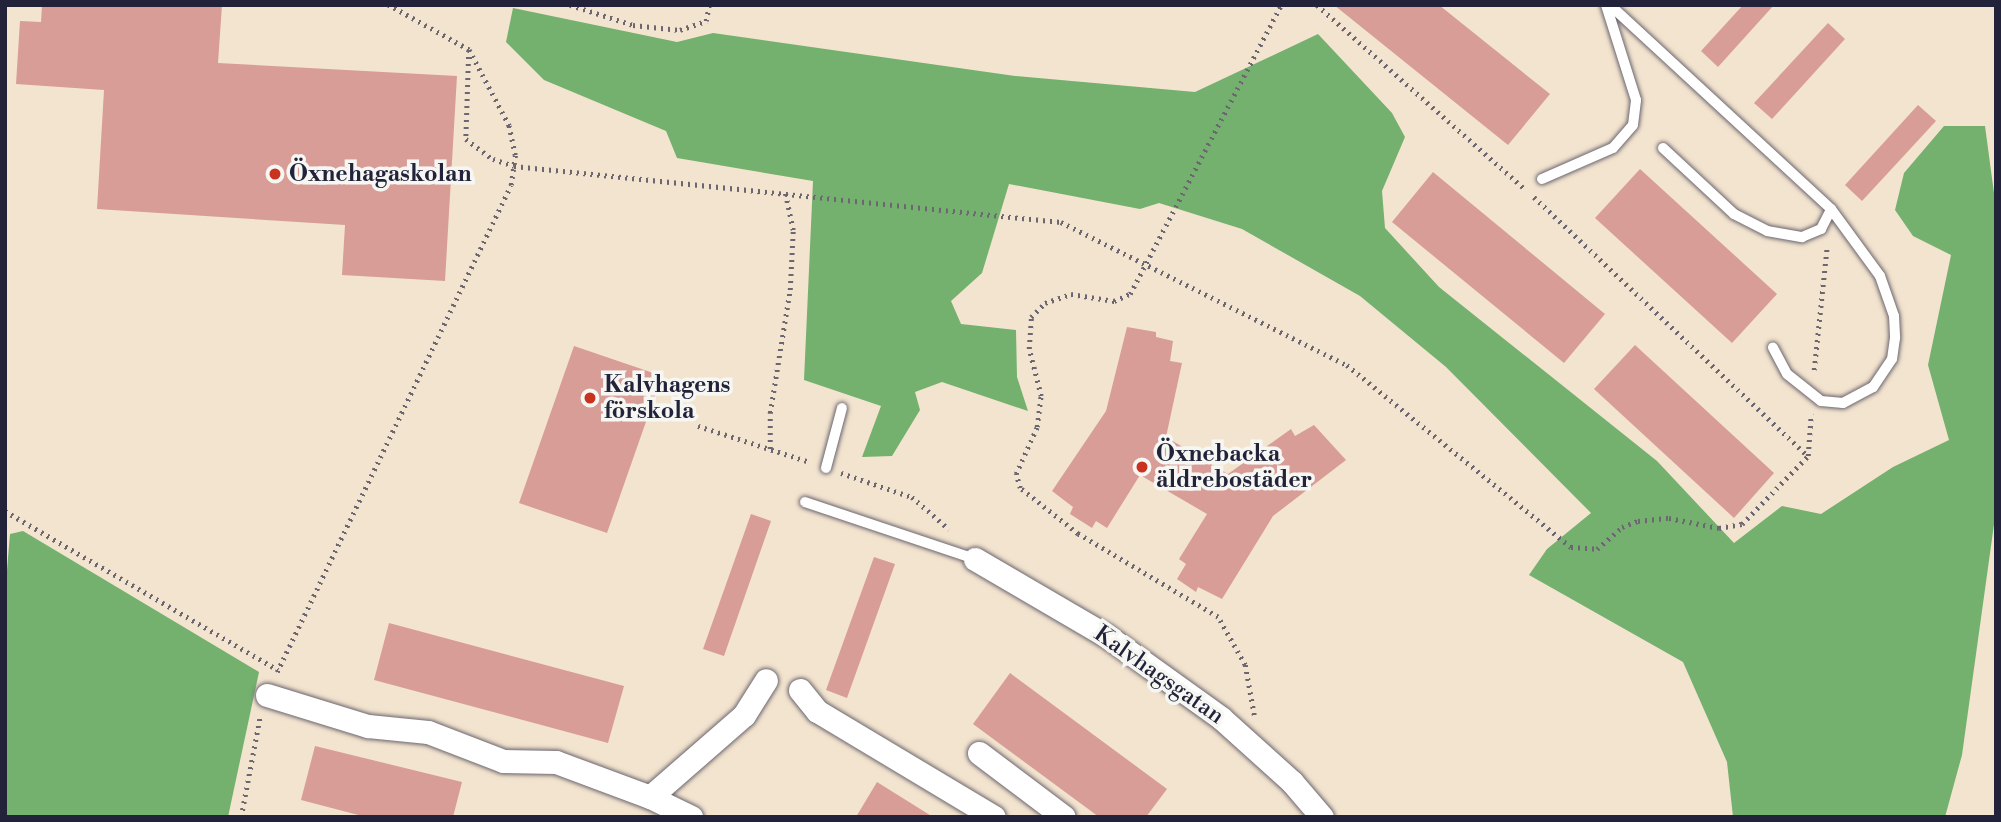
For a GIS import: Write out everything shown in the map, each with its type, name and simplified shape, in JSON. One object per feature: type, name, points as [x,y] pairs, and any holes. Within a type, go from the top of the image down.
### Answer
[{"type":"street","name":"Kalvhagsgatan","points":[[975,559],[1107,636],[1250,743],[1322,817]]},
{"type":"street","points":[[650,797],[744,715],[766,680]]},
{"type":"street","points":[[800,690],[817,711],[994,817]]},
{"type":"street","points":[[267,695],[368,726],[428,732],[503,761],[556,762],[650,797],[691,817]]},
{"type":"street","points":[[979,753],[1064,817]]},
{"type":"lane","points":[[1542,179],[1614,148],[1633,125],[1636,100],[1608,5]]},
{"type":"lane","points":[[1608,5],[1832,209],[1880,276],[1894,316],[1895,338],[1892,359],[1873,387],[1843,402],[1812,396],[1787,374],[1773,348]]},
{"type":"lane","points":[[1663,148],[1734,214],[1767,231],[1802,237],[1821,229],[1832,209]]},
{"type":"lane","points":[[827,468],[842,408]]},
{"type":"lane","points":[[805,502],[975,559]]},
{"type":"path","points":[[241,817],[255,732],[267,695],[499,214],[514,166],[509,126],[469,50],[388,5]]},
{"type":"path","points":[[570,5],[633,25],[680,30],[706,21],[709,5]]},
{"type":"path","points":[[1250,743],[1254,721],[1245,665],[1217,617],[1078,534],[1020,488],[1016,474],[1037,427],[1041,396],[1029,349],[1031,317],[1045,303],[1071,294],[1114,301],[1130,294],[1281,5]]},
{"type":"path","points":[[1317,5],[1565,225],[1808,456]]},
{"type":"path","points":[[469,50],[466,139],[477,150],[514,166],[1041,217],[1072,226],[1347,365],[1571,547],[1597,549],[1622,527],[1638,521],[1669,519],[1719,528],[1742,524],[1808,456],[1832,209]]},
{"type":"path","points":[[770,449],[770,413],[790,278],[793,230],[785,192]]},
{"type":"path","points":[[698,426],[912,497],[936,515],[975,559]]},
{"type":"path","points":[[5,511],[278,670]]},
{"type":"green space","points":[[513,8],[677,42],[713,33],[1015,76],[1195,92],[1318,34],[1392,113],[1405,137],[1382,191],[1385,228],[1439,287],[1657,461],[1734,543],[1782,506],[1821,514],[1893,467],[1949,440],[1928,365],[1951,255],[1913,236],[1895,210],[1904,173],[1944,126],[1985,126],[1996,208],[1996,510],[1962,755],[1945,817],[1733,817],[1727,762],[1683,662],[1529,575],[1547,549],[1591,513],[1446,367],[1360,296],[1242,229],[1159,203],[1140,209],[1009,184],[982,273],[951,301],[961,324],[1016,330],[1017,377],[1028,411],[942,382],[915,392],[920,410],[892,456],[862,457],[881,406],[804,380],[813,181],[677,158],[666,131],[544,80],[506,42]]},
{"type":"green space","points":[[23,531],[259,672],[228,817],[5,817],[5,594],[10,534]]},
{"type":"building","name":"Öxnehagaskolan","points":[[42,5],[222,5],[218,63],[457,76],[445,281],[342,275],[345,225],[97,209],[104,90],[16,84],[20,21],[41,22]]},
{"type":"building","points":[[1334,5],[1439,5],[1550,94],[1508,145]]},
{"type":"building","points":[[1743,5],[1774,5],[1718,67],[1701,51]]},
{"type":"building","points":[[1828,23],[1845,39],[1772,119],[1754,103]]},
{"type":"building","points":[[1918,105],[1936,121],[1862,201],[1845,185]]},
{"type":"building","points":[[1640,169],[1777,294],[1732,343],[1595,218]]},
{"type":"building","points":[[1433,172],[1605,314],[1564,363],[1392,222]]},
{"type":"building","name":"Öxnebacka äldrebostäder","points":[[1127,327],[1156,332],[1156,337],[1173,341],[1170,361],[1182,363],[1166,437],[1228,474],[1291,429],[1295,436],[1314,425],[1346,460],[1273,516],[1222,599],[1198,587],[1196,592],[1177,579],[1186,564],[1179,559],[1207,514],[1140,475],[1107,528],[1096,521],[1092,528],[1070,514],[1073,507],[1052,491],[1106,411]]},
{"type":"building","points":[[1635,345],[1774,473],[1734,518],[1594,389]]},
{"type":"building","points":[[574,346],[662,376],[607,533],[519,503]]},
{"type":"building","points":[[751,514],[771,521],[724,656],[703,649]]},
{"type":"building","points":[[874,557],[895,564],[847,698],[826,690]]},
{"type":"building","points":[[389,623],[624,686],[608,743],[374,680]]},
{"type":"building","points":[[1010,673],[1167,789],[1146,817],[1099,817],[973,724]]},
{"type":"building","points":[[315,746],[462,782],[453,817],[366,817],[301,800]]},
{"type":"building","points":[[877,782],[933,817],[856,817]]},
{"type":"place","name":"Öxnehagaskolan","points":[[275,174]]},
{"type":"place","name":"Kalvhagens förskola","points":[[590,398]]},
{"type":"place","name":"Öxnebacka äldrebostäder","points":[[1142,467]]}]
